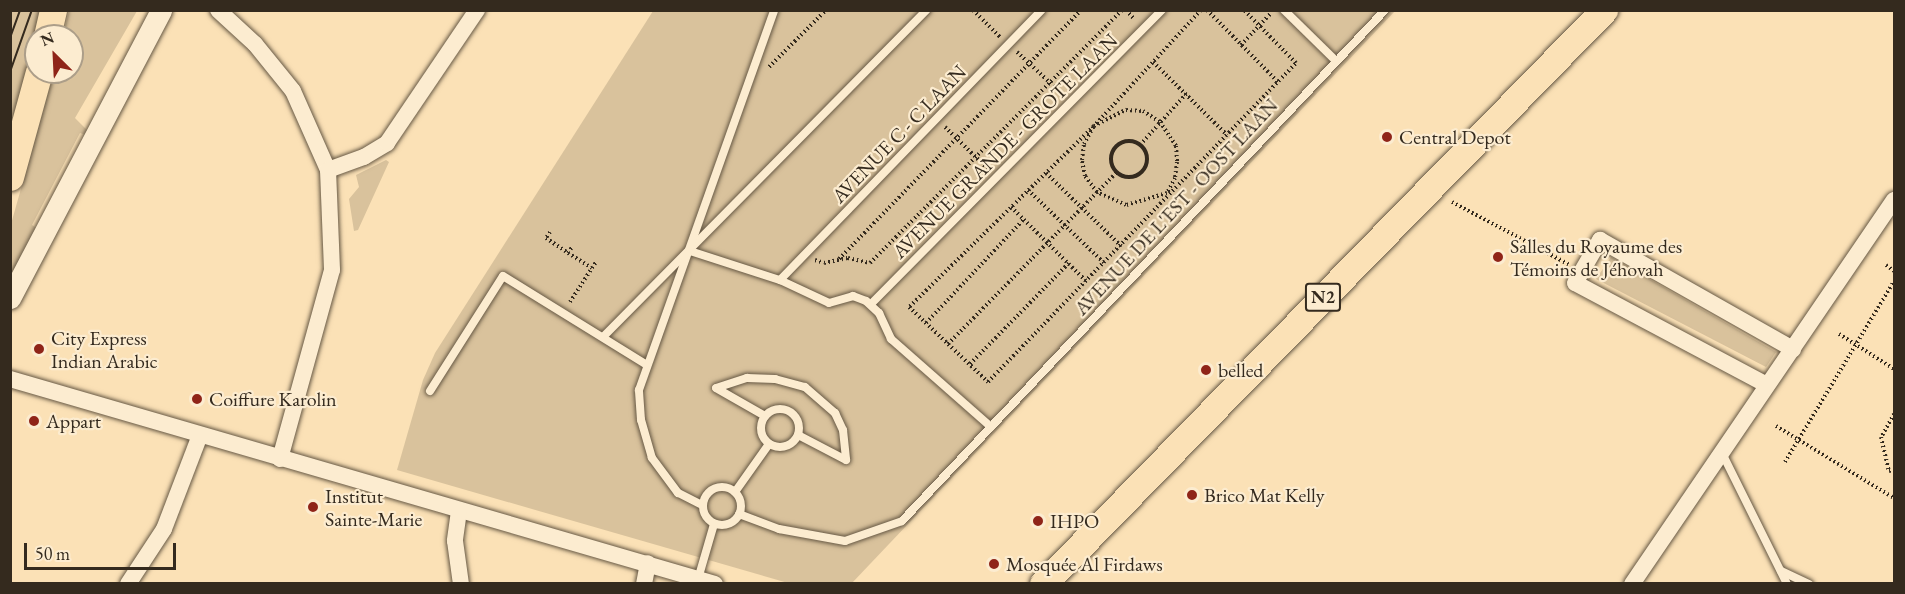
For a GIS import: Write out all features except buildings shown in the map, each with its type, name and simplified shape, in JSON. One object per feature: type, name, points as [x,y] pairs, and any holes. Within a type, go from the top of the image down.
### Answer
[{"type":"main road","name":"N2","points":[[1043,584],[1604,10]]},
{"type":"main road","points":[[10,177],[36,84]]},
{"type":"street","points":[[10,298],[161,10]]},
{"type":"street","points":[[218,10],[255,44],[293,91],[328,171],[332,270],[280,459]]},
{"type":"street","points":[[328,171],[364,158],[387,143],[477,10]]},
{"type":"street","points":[[1632,584],[1894,200]]},
{"type":"street","points":[[1767,385],[1575,283],[1600,240],[1793,349]]},
{"type":"street","points":[[10,379],[459,511],[648,563],[697,581],[715,584]]},
{"type":"street","points":[[128,584],[164,529],[200,435]]},
{"type":"street","points":[[459,511],[455,542],[461,584]]},
{"type":"street","points":[[645,584],[648,563]]},
{"type":"lane","points":[[702,505],[715,488],[735,492],[741,502],[739,514],[726,525],[714,524],[705,516],[702,505],[678,493],[662,476],[646,444],[639,390],[774,10]]},
{"type":"lane","points":[[603,338],[927,10]]},
{"type":"lane","name":"AVENUE C - C LAAN","points":[[780,280],[1042,10]]},
{"type":"lane","name":"AVENUE GRANDE - GROTE LAAN","points":[[871,304],[1162,10]]},
{"type":"lane","points":[[1284,10],[1336,61]]},
{"type":"lane","name":"AVENUE DE L'EST - OOST LAAN","points":[[739,514],[779,529],[845,542],[874,534],[902,521],[1386,10]]},
{"type":"lane","points":[[690,251],[780,280],[829,303],[853,296],[871,304],[891,339],[991,427]]},
{"type":"lane","points":[[430,391],[503,276],[647,366]]},
{"type":"lane","points":[[765,416],[716,388],[747,378],[775,379],[805,387],[835,412],[843,430],[846,460],[798,435]]},
{"type":"lane","points":[[777,410],[790,412],[798,422],[798,435],[786,446],[769,444],[761,431],[765,416],[777,410]]},
{"type":"lane","points":[[735,492],[769,444]]},
{"type":"lane","points":[[1722,452],[1788,584]]},
{"type":"lane","points":[[697,581],[714,524]]},
{"type":"lane","points":[[1781,570],[1809,584]]},
{"type":"path","points":[[744,92],[826,10]]},
{"type":"path","points":[[973,10],[1070,103]]},
{"type":"path","points":[[839,259],[955,137],[1081,10]]},
{"type":"path","points":[[803,256],[824,263],[839,259],[870,263],[974,156],[1122,10]]},
{"type":"path","points":[[1201,10],[1094,126],[909,307],[988,382],[1121,246],[1167,193],[1296,63],[1244,10]]},
{"type":"path","points":[[1207,10],[1278,82]]},
{"type":"path","points":[[1241,45],[1274,10]]},
{"type":"path","points":[[1153,62],[1227,135]]},
{"type":"path","points":[[1140,145],[1186,94]]},
{"type":"path","points":[[1126,110],[1143,111],[1161,122],[1176,146],[1175,178],[1167,193],[1126,205],[1097,192],[1085,176],[1082,160],[1084,144],[1094,126],[1126,110]]},
{"type":"path","points":[[936,118],[996,177]]},
{"type":"path","points":[[1127,141],[1140,145],[1146,154],[1141,172],[1128,177],[1117,172],[1111,159],[1115,148],[1127,141]]},
{"type":"path","points":[[948,344],[1117,172]]},
{"type":"path","points":[[1046,173],[1080,209],[1121,246]]},
{"type":"path","points":[[1028,190],[1104,263]]},
{"type":"path","points":[[1452,201],[1582,271]]},
{"type":"path","points":[[1011,207],[1086,281]]},
{"type":"path","points":[[926,323],[1024,219]]},
{"type":"path","points":[[550,232],[546,238],[592,268]]},
{"type":"path","points":[[568,253],[572,247]]},
{"type":"path","points":[[563,313],[596,262]]},
{"type":"path","points":[[970,364],[1069,263]]},
{"type":"path","points":[[1886,265],[1894,271]]},
{"type":"path","points":[[1785,462],[1894,281]]},
{"type":"path","points":[[1839,334],[1894,369]]},
{"type":"path","points":[[1894,414],[1881,437],[1888,471],[1894,470]]},
{"type":"path","points":[[1776,426],[1894,498]]},
{"type":"shaded area","points":[[11,11],[41,11],[38,24],[24,24],[24,78],[11,130]]},
{"type":"shaded area","points":[[69,11],[137,11],[75,118],[88,131],[86,135],[80,133],[32,225],[38,229],[11,284],[11,224],[51,84],[84,84],[84,24],[66,24]]},
{"type":"shaded area","points":[[653,11],[1395,11],[852,583],[788,583],[397,470],[423,380],[435,353]]},
{"type":"shaded area","points":[[386,160],[389,162],[358,230],[354,231],[349,199],[359,187],[356,175]]},
{"type":"shaded area","points":[[1611,257],[1776,352],[1766,367],[1596,279]]},
{"type":"tram line","points":[[10,38],[20,10]]},
{"type":"tram line","points":[[10,72],[32,10]]},
{"type":"place","name":"Central Depot","points":[[1387,137]]},
{"type":"place","name":"Salles du Royaume des Témoins de Jéhovah","points":[[1498,257]]},
{"type":"place","name":"City Express Indian Arabic","points":[[39,349]]},
{"type":"place","name":"belled","points":[[1206,370]]},
{"type":"place","name":"Coiffure Karolin","points":[[197,399]]},
{"type":"place","name":"Appart","points":[[34,421]]},
{"type":"place","name":"Brico Mat Kelly","points":[[1192,495]]},
{"type":"place","name":"Institut Sainte-Marie","points":[[313,507]]},
{"type":"place","name":"IHPO","points":[[1038,521]]},
{"type":"place","name":"Mosquée Al Firdaws","points":[[994,564]]}]
